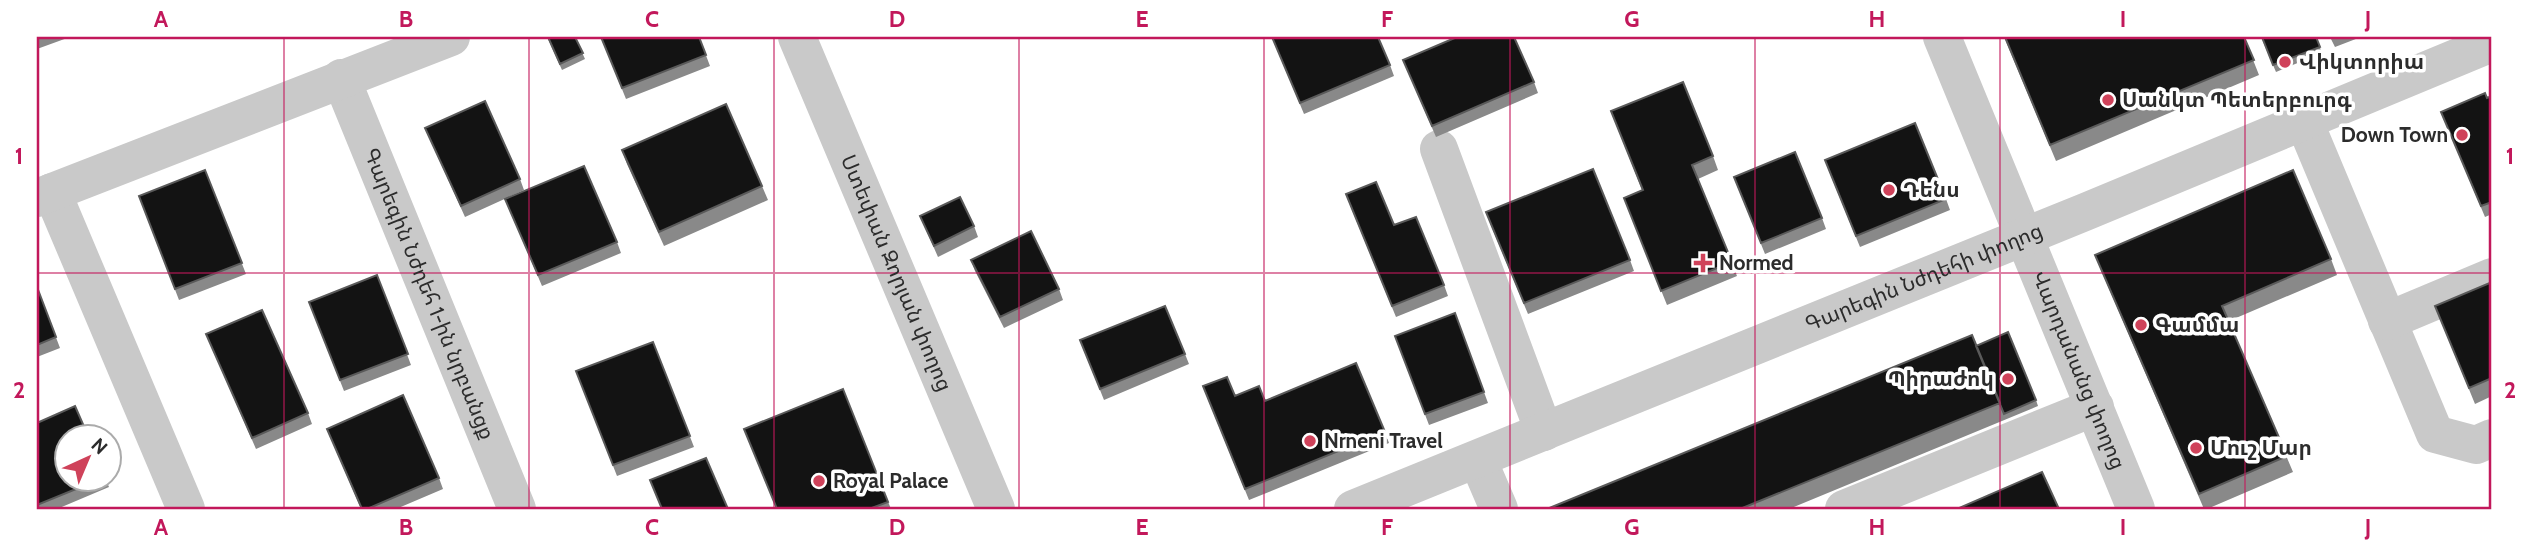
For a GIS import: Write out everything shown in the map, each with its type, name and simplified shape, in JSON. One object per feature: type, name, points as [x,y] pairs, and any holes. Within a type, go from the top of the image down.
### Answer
[{"type":"street","points":[[186,509],[44,195],[452,37]]},
{"type":"street","name":"Ստեփան Զորյան փողոց","points":[[797,37],[996,509]]},
{"type":"street","name":"Վարդանանց փողոց","points":[[1942,37],[2136,509]]},
{"type":"street","name":"Գարեգին Նժդեհի փողոց","points":[[1353,509],[2026,237],[2492,43]]},
{"type":"street","name":"Գարեգին Նժդեհ 1-ին նրբանցք","points":[[341,78],[517,509]]},
{"type":"street","points":[[2304,121],[2435,434],[2476,445],[2492,438]]},
{"type":"street","points":[[1439,149],[1544,432]]},
{"type":"street","points":[[2387,321],[2492,277]]},
{"type":"street","points":[[1844,509],[2095,407]]},
{"type":"street","points":[[1478,460],[1499,509]]},
{"type":"building","points":[[548,37],[575,37],[583,53],[560,64]]},
{"type":"building","points":[[601,37],[699,37],[706,55],[622,88]]},
{"type":"building","points":[[1272,37],[1378,37],[1390,65],[1300,103]]},
{"type":"building","points":[[1457,37],[1514,37],[1534,82],[1432,126],[1403,60]]},
{"type":"building","points":[[2005,37],[2244,37],[2254,60],[2050,145]]},
{"type":"building","name":"Վիկտորիա","points":[[2262,37],[2316,37],[2320,47],[2273,65]]},
{"type":"building","points":[[1683,82],[1713,156],[1692,165],[1732,262],[1661,291],[1624,198],[1643,190],[1611,111]]},
{"type":"building","points":[[2485,93],[2487,98],[2492,96],[2492,202],[2481,206],[2441,112]]},
{"type":"building","points":[[485,101],[520,179],[461,206],[425,128]]},
{"type":"building","points":[[726,104],[762,186],[659,232],[622,150]]},
{"type":"building","name":"Դենս","points":[[1915,123],[1946,199],[1856,236],[1825,160]]},
{"type":"building","points":[[1795,152],[1822,218],[1761,243],[1734,177]]},
{"type":"building","points":[[584,166],[617,242],[538,275],[505,199]]},
{"type":"building","points":[[1593,169],[1630,260],[1524,303],[1486,212]]},
{"type":"building","points":[[205,170],[242,263],[175,289],[139,196]]},
{"type":"building","points":[[2293,170],[2331,259],[2222,306],[2287,456],[2199,494],[2095,255]]},
{"type":"building","points":[[1376,182],[1394,225],[1416,217],[1444,285],[1392,306],[1346,194]]},
{"type":"building","points":[[960,197],[974,226],[934,246],[920,216]]},
{"type":"building","points":[[1031,231],[1059,289],[1000,317],[971,260]]},
{"type":"building","points":[[377,275],[408,354],[340,380],[309,302]]},
{"type":"building","points":[[2492,282],[2492,378],[2469,388],[2435,306]]},
{"type":"building","points":[[37,287],[56,337],[37,345]]},
{"type":"building","points":[[1165,306],[1185,354],[1100,389],[1080,340]]},
{"type":"building","points":[[262,310],[308,413],[252,438],[206,334]]},
{"type":"building","points":[[1455,313],[1484,392],[1425,414],[1395,336]]},
{"type":"building","name":"Պիրաժոկ","points":[[2008,332],[2036,400],[2004,414],[1976,346]]},
{"type":"building","points":[[1972,335],[2000,403],[1740,509],[1547,509]]},
{"type":"building","points":[[653,342],[690,436],[613,465],[576,371]]},
{"type":"building","points":[[1356,363],[1385,432],[1245,489],[1203,386],[1227,377],[1235,396],[1259,386],[1265,401]]},
{"type":"building","points":[[843,389],[888,502],[869,509],[777,509],[744,429]]},
{"type":"building","points":[[403,395],[439,478],[362,509],[327,429]]},
{"type":"building","points":[[75,406],[83,424],[52,424],[52,494],[64,494],[37,505],[37,423]]},
{"type":"building","points":[[706,458],[728,509],[662,509],[650,480]]},
{"type":"building","points":[[2042,472],[2059,509],[1959,508]]},
{"type":"place","name":"Վիկտորիա","points":[[2285,62]]},
{"type":"place","name":"Սանկտ Պետերբուրգ","points":[[2108,100]]},
{"type":"place","name":"Down Town","points":[[2462,135]]},
{"type":"place","name":"Դենս","points":[[1889,190]]},
{"type":"place","name":"Normed","points":[[1703,263]]},
{"type":"place","name":"Գամմա","points":[[2141,325]]},
{"type":"place","name":"Պիրաժոկ","points":[[2008,379]]},
{"type":"place","name":"Nrneni Travel","points":[[1310,441]]},
{"type":"place","name":"Մուշ Մար","points":[[2196,448]]},
{"type":"place","name":"Royal Palace","points":[[819,481]]}]
